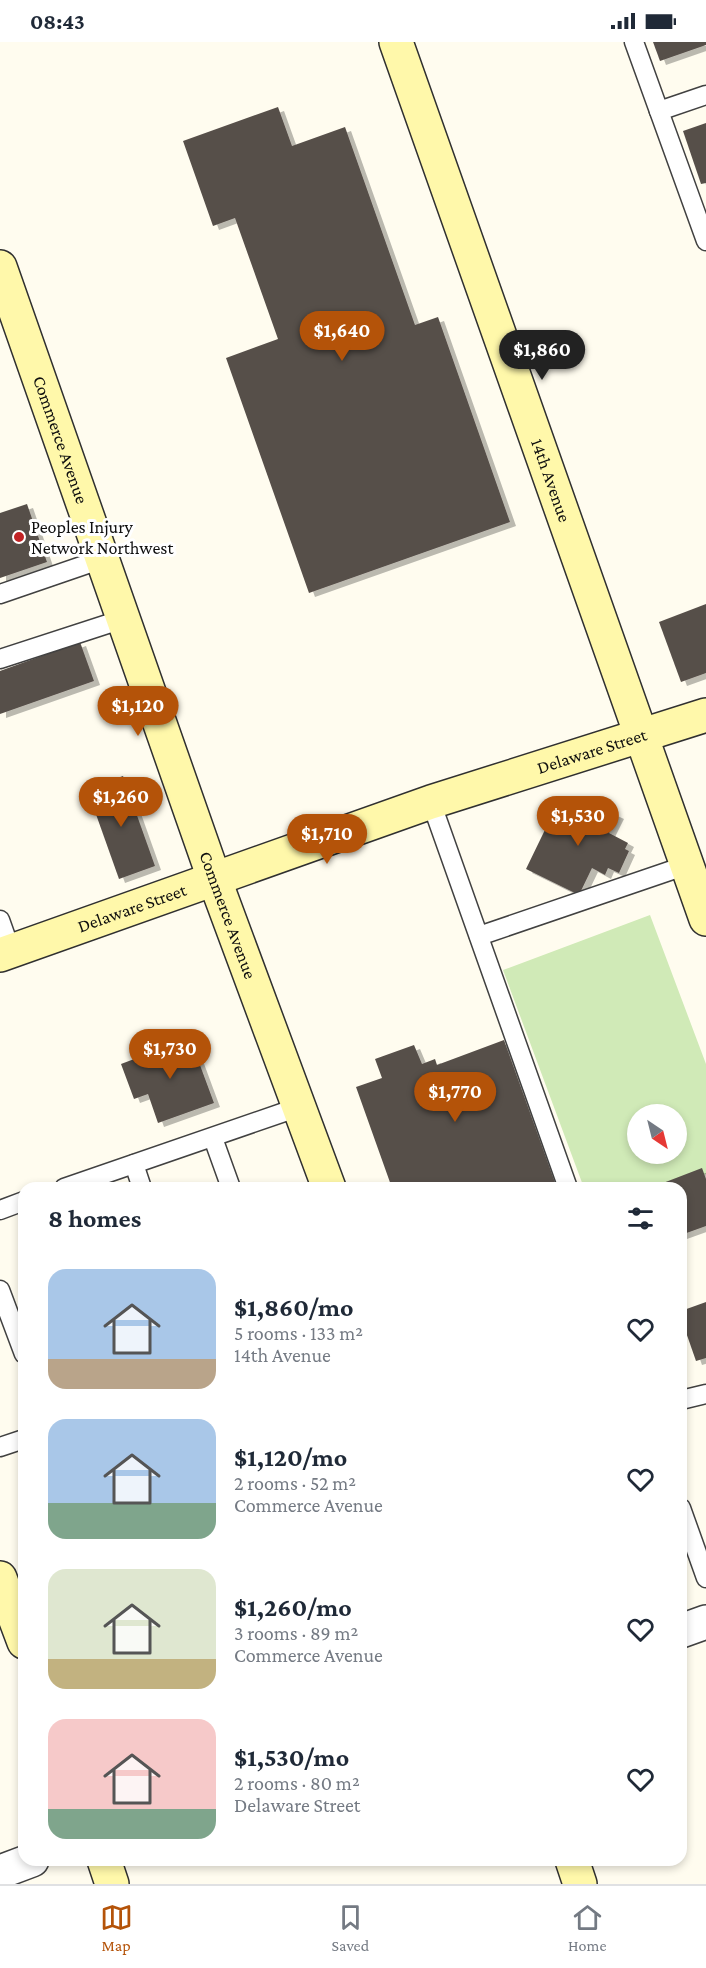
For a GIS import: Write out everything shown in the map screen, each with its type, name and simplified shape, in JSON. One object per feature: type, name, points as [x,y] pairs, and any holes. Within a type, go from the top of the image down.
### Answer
[{"type":"street","name":"14th Avenue","points":[[396,42],[706,919]]},
{"type":"street","name":"Commerce Avenue","points":[[0,267],[214,878],[327,1182]]},
{"type":"street","name":"Delaware Street","points":[[6,953],[431,802],[706,715]]},
{"type":"street","points":[[0,1578],[18,1626]]},
{"type":"street","points":[[687,1629],[706,1622]]},
{"type":"street","points":[[0,1872],[18,1865]]},
{"type":"street","points":[[106,1866],[112,1884]]},
{"type":"street","points":[[574,1866],[580,1884]]},
{"type":"lane","points":[[634,42],[706,241]]},
{"type":"lane","points":[[659,111],[706,95]]},
{"type":"lane","points":[[0,594],[102,559]]},
{"type":"lane","points":[[0,659],[123,619]]},
{"type":"lane","points":[[431,802],[566,1182]]},
{"type":"lane","points":[[479,936],[687,865]]},
{"type":"lane","points":[[0,920],[6,953]]},
{"type":"lane","points":[[82,1182],[299,1107]]},
{"type":"lane","points":[[213,1138],[229,1182]]},
{"type":"lane","points":[[134,1164],[140,1182]]},
{"type":"lane","points":[[0,1209],[18,1204]]},
{"type":"lane","points":[[0,1290],[18,1338]]},
{"type":"lane","points":[[687,1399],[706,1394]]},
{"type":"lane","points":[[0,1447],[18,1440]]},
{"type":"lane","points":[[687,1519],[700,1543],[706,1578]]},
{"type":"green space","points":[[650,915],[706,1064],[706,1174],[684,1182],[582,1182],[503,970]]},
{"type":"building","points":[[653,42],[706,42],[706,45],[660,61]]},
{"type":"building","points":[[278,107],[292,146],[345,127],[415,325],[438,317],[510,522],[309,593],[226,358],[278,339],[235,218],[213,226],[183,141]]},
{"type":"building","points":[[706,123],[706,183],[701,184],[683,131]]},
{"type":"building","name":"Peoples Injury Network Northwest","points":[[27,504],[47,562],[0,578],[0,513]]},
{"type":"building","points":[[706,604],[706,673],[681,682],[659,622]]},
{"type":"building","points":[[80,642],[94,681],[0,714],[0,671]]},
{"type":"building","points":[[123,776],[155,866],[119,879],[87,789]]},
{"type":"building","points":[[586,800],[618,815],[609,833],[628,843],[625,849],[629,851],[619,873],[608,868],[605,875],[592,868],[579,895],[526,869],[557,805],[579,815]]},
{"type":"building","points":[[190,1038],[214,1103],[158,1123],[148,1094],[134,1099],[121,1064]]},
{"type":"building","points":[[504,1040],[555,1182],[390,1182],[356,1087],[382,1078],[375,1059],[414,1045],[422,1064],[435,1059],[437,1065]]},
{"type":"building","points":[[702,1168],[706,1179],[706,1226],[687,1233],[687,1182],[666,1182]]},
{"type":"building","points":[[706,1302],[706,1358],[696,1361],[687,1335],[687,1309]]},
{"type":"place","name":"Peoples Injury Network Northwest","points":[[19,537]]}]
